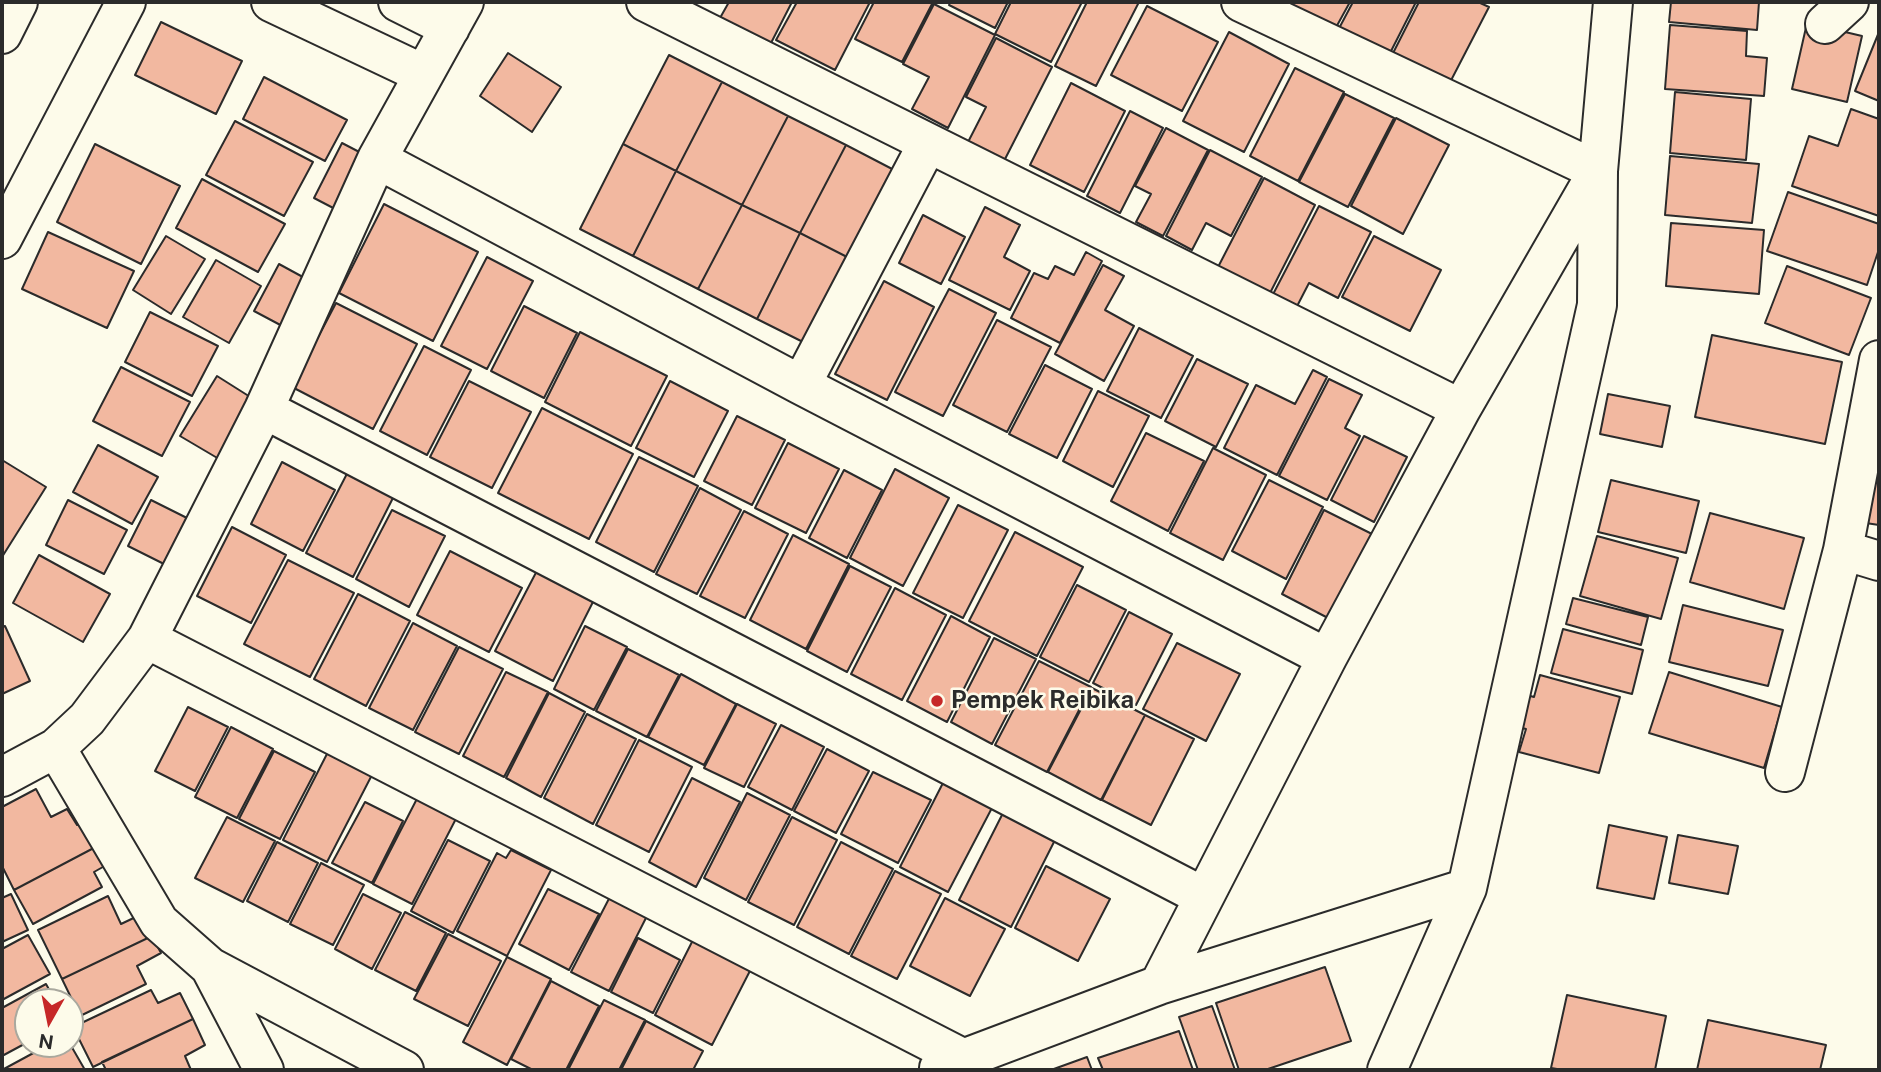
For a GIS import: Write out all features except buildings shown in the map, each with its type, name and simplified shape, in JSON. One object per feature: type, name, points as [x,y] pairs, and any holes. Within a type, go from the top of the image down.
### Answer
[{"type":"street","points":[[2,34],[18,2]]},
{"type":"street","points":[[2,239],[126,2]]},
{"type":"street","points":[[271,2],[423,74]]},
{"type":"street","points":[[2,777],[56,748],[87,719],[147,639],[264,409],[377,159],[457,15],[398,2]]},
{"type":"street","points":[[646,2],[1461,410]]},
{"type":"street","points":[[1241,2],[1598,171]]},
{"type":"street","points":[[1387,1070],[1466,888],[1597,305],[1598,171],[1613,2]]},
{"type":"street","points":[[801,385],[928,143]]},
{"type":"street","points":[[377,159],[801,385],[1327,658]]},
{"type":"street","points":[[1159,985],[1327,658],[1461,410],[1598,171]]},
{"type":"street","points":[[1785,772],[1843,550],[1879,360]]},
{"type":"street","points":[[264,409],[1204,897]]},
{"type":"street","points":[[1843,550],[1879,561]]},
{"type":"street","points":[[147,639],[947,1064],[1013,1056],[1159,985],[1466,888]]},
{"type":"street","points":[[56,748],[159,922],[210,967],[404,1070]]},
{"type":"street","points":[[210,967],[264,1070]]},
{"type":"place","name":"Pempek Reibika","points":[[937,701]]}]
